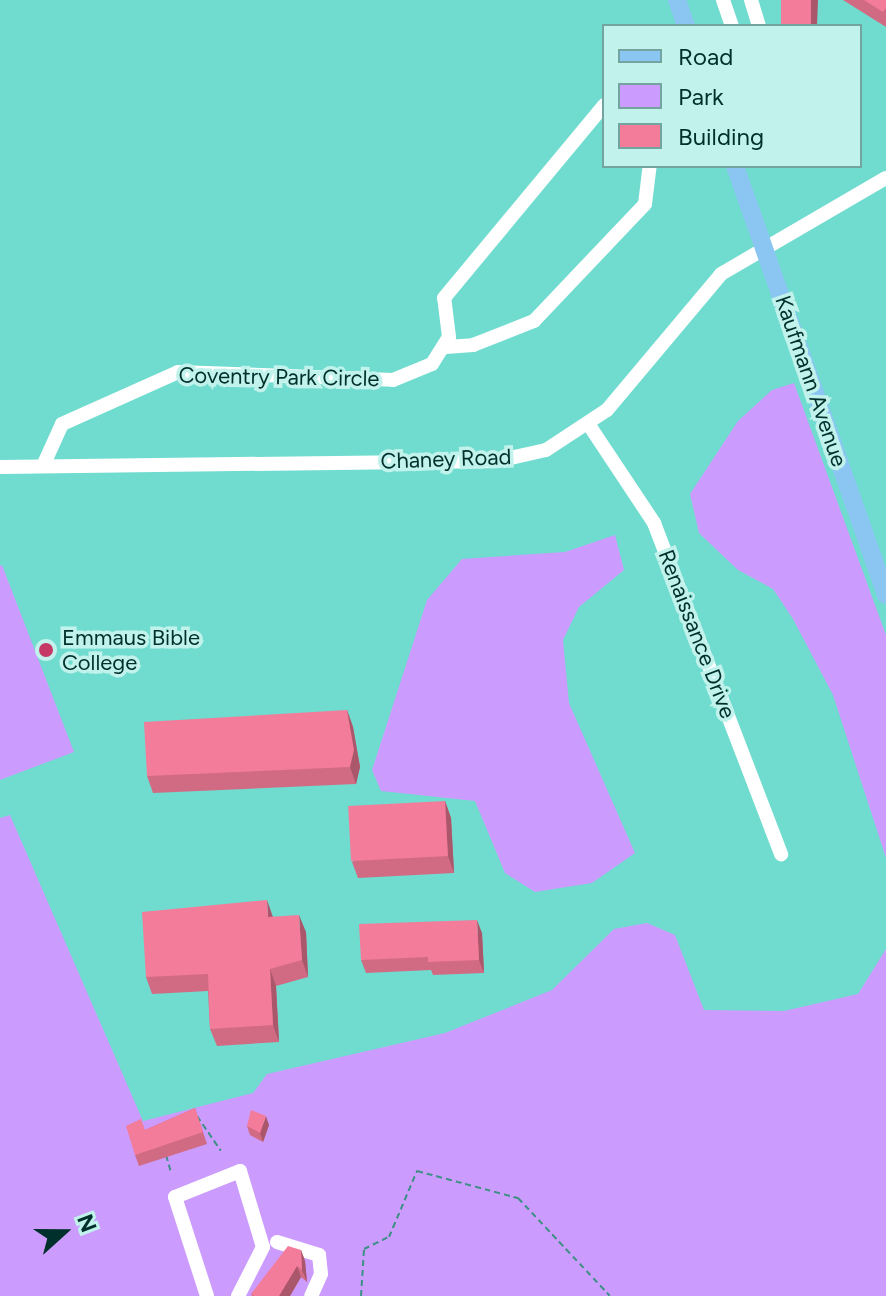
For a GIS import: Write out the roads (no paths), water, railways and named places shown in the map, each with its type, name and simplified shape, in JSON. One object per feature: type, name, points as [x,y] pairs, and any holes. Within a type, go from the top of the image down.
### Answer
[{"type":"main road","points":[[677,0],[685,24]]},
{"type":"main road","name":"Kaufmann Avenue","points":[[736,168],[886,595]]},
{"type":"street","points":[[723,0],[731,24]]},
{"type":"street","points":[[751,0],[758,24]]},
{"type":"street","points":[[446,347],[444,298],[602,107]]},
{"type":"street","name":"Coventry Park Circle","points":[[43,466],[62,424],[178,372],[393,380],[432,364],[446,347],[473,345],[534,321],[645,204],[650,168]]},
{"type":"street","name":"Chaney Road","points":[[0,467],[497,461],[546,450],[589,425],[721,274],[763,245],[886,178]]},
{"type":"street","name":"Renaissance Drive","points":[[589,425],[654,523],[781,854]]},
{"type":"street","points":[[207,1296],[175,1197],[240,1171],[263,1247],[238,1296]]},
{"type":"street","points":[[277,1242],[319,1255],[321,1274],[311,1296]]},
{"type":"place","name":"Emmaus Bible College","points":[[46,650]]}]
